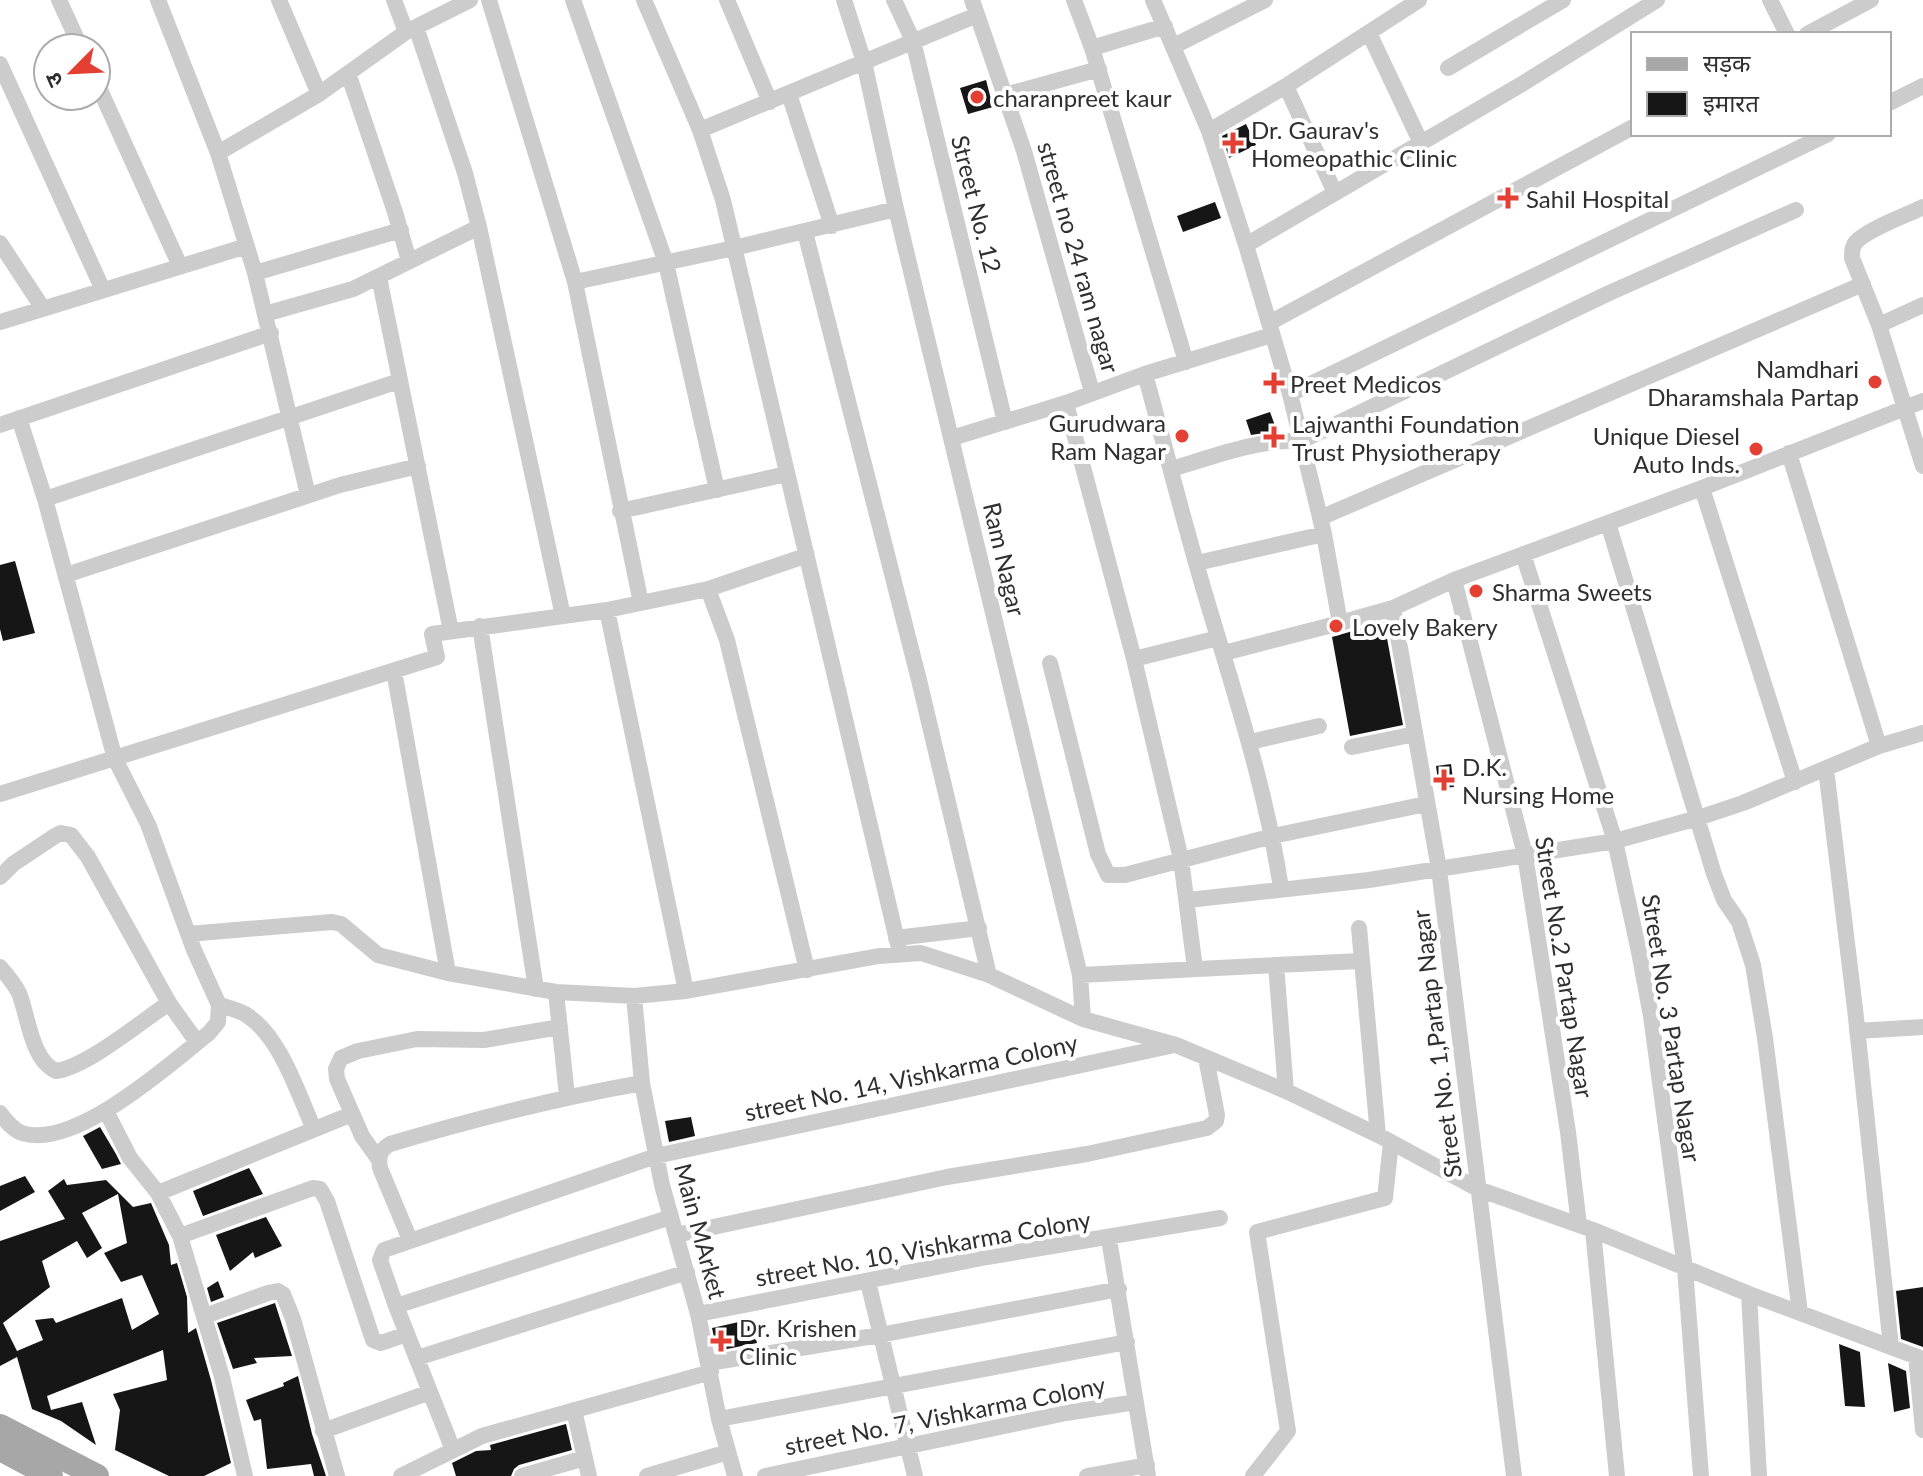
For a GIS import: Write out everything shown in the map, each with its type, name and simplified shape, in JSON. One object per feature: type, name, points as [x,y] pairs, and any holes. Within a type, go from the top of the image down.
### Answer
[{"type":"main road","points":[[0,1411],[16,1420],[21,1456]]},
{"type":"main road","points":[[0,1426],[21,1456],[51,1476]]},
{"type":"main road","points":[[0,1449],[97,1476]]},
{"type":"street","points":[[59,0],[74,32]]},
{"type":"street","points":[[158,0],[218,153],[247,246],[271,333],[308,495]]},
{"type":"street","points":[[279,0],[319,94]]},
{"type":"street","points":[[394,0],[411,30],[465,173],[563,616]]},
{"type":"street","points":[[218,153],[319,94],[411,30],[470,0]]},
{"type":"street","points":[[489,0],[575,282],[641,603]]},
{"type":"street","points":[[573,0],[666,263],[717,490]]},
{"type":"street","points":[[644,0],[700,130],[723,200],[898,946]]},
{"type":"street","points":[[727,0],[770,102]]},
{"type":"street","name":"Ram Nagar","points":[[844,0],[864,62],[896,209],[1080,975],[1083,1019]]},
{"type":"street","name":"Street No. 12","points":[[894,0],[913,41],[1005,422]]},
{"type":"street","points":[[1074,0],[1099,69],[1186,362]]},
{"type":"street","points":[[1153,0],[1209,131],[1246,245],[1290,394],[1322,526],[1340,623]]},
{"type":"street","points":[[1174,46],[1265,0]]},
{"type":"street","points":[[1209,131],[1286,86],[1419,0]]},
{"type":"street","points":[[1448,68],[1563,0]]},
{"type":"street","points":[[1246,245],[1657,0]]},
{"type":"street","points":[[1770,0],[1786,32]]},
{"type":"street","points":[[1811,32],[1871,0]]},
{"type":"street","points":[[700,130],[913,41],[974,7]]},
{"type":"street","name":"street no 24 ram nagar","points":[[974,7],[1024,151],[1092,392]]},
{"type":"street","points":[[1092,48],[1165,26]]},
{"type":"street","points":[[1369,33],[1421,143]]},
{"type":"street","points":[[0,64],[103,290]]},
{"type":"street","points":[[1005,95],[1099,69]]},
{"type":"street","points":[[348,73],[409,261]]},
{"type":"street","points":[[1286,86],[1335,193]]},
{"type":"street","points":[[1891,102],[1923,86]]},
{"type":"street","points":[[789,94],[832,226]]},
{"type":"street","points":[[110,112],[180,266]]},
{"type":"street","points":[[952,438],[1186,362],[1271,329],[1631,128]]},
{"type":"street","points":[[1290,394],[1824,136]]},
{"type":"street","points":[[1923,207],[1857,240],[1852,247],[1852,258],[1907,407],[1923,466]]},
{"type":"street","points":[[575,282],[896,209]]},
{"type":"street","points":[[1171,469],[1280,440],[1301,441],[1593,300],[1796,210]]},
{"type":"street","points":[[265,314],[353,289],[479,227]]},
{"type":"street","points":[[255,273],[401,230]]},
{"type":"street","points":[[805,232],[916,665],[989,975]]},
{"type":"street","points":[[0,243],[42,307]]},
{"type":"street","points":[[0,322],[247,246]]},
{"type":"street","points":[[379,277],[451,631]]},
{"type":"street","points":[[1197,563],[1322,526],[1863,284]]},
{"type":"street","points":[[1879,325],[1923,305]]},
{"type":"street","points":[[0,425],[271,333]]},
{"type":"street","points":[[1145,374],[1250,742],[1273,836],[1281,888]]},
{"type":"street","points":[[45,499],[399,381]]},
{"type":"street","points":[[1134,659],[1340,623],[1393,608],[1454,580],[1702,488],[1923,401]]},
{"type":"street","points":[[1066,403],[1134,659],[1181,859],[1195,969]]},
{"type":"street","points":[[0,1113],[7,1123],[22,1133],[42,1135],[62,1131],[106,1111],[197,1042],[218,1022],[219,1005],[188,934],[148,824],[115,759],[45,499],[19,418]]},
{"type":"street","points":[[1789,453],[1879,746]]},
{"type":"street","points":[[66,575],[308,495],[418,466]]},
{"type":"street","points":[[620,511],[787,474]]},
{"type":"street","points":[[1702,488],[1795,782]]},
{"type":"street","points":[[1608,523],[1724,900],[1739,922],[1753,965],[1800,1313]]},
{"type":"street","name":"Street No. 3 Partap Nagar","points":[[1523,554],[1615,841],[1651,1016],[1685,1268],[1701,1476]]},
{"type":"street","points":[[0,794],[437,657],[432,634],[607,610],[708,589],[805,556]]},
{"type":"street","name":"Street No.2 Partap Nagar","points":[[1454,580],[1525,855],[1586,1227],[1617,1476]]},
{"type":"street","points":[[708,589],[727,640],[807,970]]},
{"type":"street","name":"Street No. 1,Partap Nagar","points":[[1393,608],[1439,869],[1514,1476]]},
{"type":"street","points":[[607,610],[686,991]]},
{"type":"street","points":[[480,626],[536,989]]},
{"type":"street","points":[[1050,663],[1098,854],[1105,871],[1115,876],[1273,836],[1426,804]]},
{"type":"street","points":[[394,671],[448,973]]},
{"type":"street","points":[[1250,742],[1319,726]]},
{"type":"street","points":[[1188,900],[1369,880],[1615,841],[1698,818],[1795,782],[1879,746],[1923,733]]},
{"type":"street","points":[[1352,747],[1415,734]]},
{"type":"street","points":[[1826,769],[1891,1347]]},
{"type":"street","points":[[0,877],[13,864],[55,836],[71,835],[88,857],[169,1003],[197,1042]]},
{"type":"street","points":[[188,934],[332,922],[341,924],[378,955],[448,973],[556,992],[634,996],[686,991],[807,970],[979,928]]},
{"type":"street","points":[[1253,1476],[1288,1431],[1257,1232],[1385,1198],[1385,1139],[1359,928]]},
{"type":"street","points":[[898,946],[989,975],[1083,1019],[1176,1045],[1286,1091],[1478,1189],[1586,1227],[1749,1294],[1919,1358],[1923,1430]]},
{"type":"street","points":[[1080,975],[1361,961]]},
{"type":"street","points":[[1276,965],[1286,1091]]},
{"type":"street","points":[[0,967],[19,994],[36,1046],[48,1066],[56,1071],[91,1056],[169,1003]]},
{"type":"street","points":[[556,992],[567,1096]]},
{"type":"street","name":"Main MArket","points":[[634,996],[642,1083],[656,1156],[698,1314],[719,1419],[735,1476]]},
{"type":"street","points":[[219,1005],[250,1017],[268,1035],[314,1129]]},
{"type":"street","points":[[410,1240],[379,1160],[368,1147],[337,1079],[336,1069],[341,1058],[417,1039],[484,1040],[560,1027]]},
{"type":"street","points":[[1857,1031],[1923,1027]]},
{"type":"street","name":"street No. 14, Vishkarma Colony","points":[[396,1306],[380,1260],[384,1250],[656,1156],[1176,1045]]},
{"type":"street","points":[[676,1235],[947,1177],[1087,1154],[1207,1128],[1216,1121],[1217,1107],[1206,1058]]},
{"type":"street","points":[[379,1160],[383,1149],[390,1144],[567,1096],[642,1083]]},
{"type":"street","points":[[106,1111],[130,1158],[158,1193],[180,1236],[205,1316],[245,1476]]},
{"type":"street","points":[[158,1193],[352,1114]]},
{"type":"street","points":[[180,1236],[317,1187],[327,1201],[373,1340],[381,1343],[407,1334]]},
{"type":"street","points":[[453,1450],[396,1306],[671,1217]]},
{"type":"street","name":"street No. 10, Vishkarma Colony","points":[[698,1314],[987,1257],[1220,1218]]},
{"type":"street","points":[[1087,1476],[1148,1471],[1109,1239]]},
{"type":"street","points":[[417,1358],[687,1272]]},
{"type":"street","points":[[868,1282],[915,1476]]},
{"type":"street","points":[[401,1476],[436,1468],[453,1450],[482,1436],[710,1368],[1119,1289]]},
{"type":"street","points":[[205,1316],[268,1293],[278,1291],[283,1294],[293,1319],[337,1476]]},
{"type":"street","points":[[1749,1294],[1759,1476]]},
{"type":"street","points":[[719,1419],[1127,1342]]},
{"type":"street","points":[[323,1431],[430,1392]]},
{"type":"street","name":"street No. 7, Vishkarma Colony","points":[[765,1476],[1066,1413],[1136,1402]]},
{"type":"street","points":[[574,1410],[589,1476]]},
{"type":"street","points":[[647,1476],[728,1452]]},
{"type":"street","points":[[522,1476],[585,1458]]},
{"type":"building","name":"charanpreet kaur","points":[[986,80],[993,107],[968,114],[960,88]]},
{"type":"building","points":[[1246,124],[1256,145],[1229,158],[1222,136]]},
{"type":"building","points":[[1215,202],[1221,218],[1183,232],[1177,216]]},
{"type":"building","points":[[1270,412],[1277,431],[1251,435],[1246,420]]},
{"type":"building","points":[[15,561],[35,633],[3,641],[0,629],[0,565]]},
{"type":"building","points":[[1384,622],[1403,725],[1350,736],[1332,637]]},
{"type":"building","points":[[1451,764],[1454,787],[1439,788],[1436,766]]},
{"type":"building","points":[[691,1117],[695,1136],[669,1142],[665,1121]]},
{"type":"building","points":[[100,1127],[121,1164],[102,1169],[83,1136]]},
{"type":"building","points":[[249,1168],[263,1194],[203,1216],[193,1191]]},
{"type":"building","points":[[25,1176],[35,1192],[0,1211],[0,1186]]},
{"type":"building","points":[[64,1179],[67,1185],[106,1180],[133,1207],[151,1203],[169,1245],[171,1265],[177,1263],[187,1297],[188,1333],[196,1328],[231,1463],[204,1476],[169,1476],[115,1450],[120,1410],[113,1394],[167,1380],[163,1350],[47,1396],[51,1410],[82,1402],[96,1445],[61,1421],[32,1409],[17,1357],[0,1366],[0,1241],[65,1219],[48,1191]],"holes":[[[118,1194],[127,1243],[104,1253],[121,1282],[142,1275],[159,1314],[132,1330],[122,1298],[56,1323],[53,1318],[35,1320],[43,1340],[17,1351],[3,1323],[50,1287],[42,1261],[77,1241],[87,1258],[102,1248],[82,1213]]]},
{"type":"building","points":[[266,1217],[282,1246],[255,1258],[253,1252],[230,1271],[216,1235]]},
{"type":"building","points":[[218,1281],[224,1297],[211,1302],[207,1288]]},
{"type":"building","points":[[1923,1287],[1923,1347],[1901,1339],[1896,1291]]},
{"type":"building","points":[[275,1303],[292,1356],[254,1358],[257,1363],[233,1369],[217,1323]]},
{"type":"building","points":[[752,1319],[757,1343],[717,1351],[712,1328]]},
{"type":"building","points":[[1839,1344],[1860,1352],[1865,1407],[1845,1406]]},
{"type":"building","points":[[1888,1363],[1906,1371],[1910,1408],[1894,1412]]},
{"type":"building","points":[[298,1376],[326,1476],[314,1476],[311,1464],[267,1469],[261,1419],[254,1421],[246,1400],[284,1386],[283,1383]]},
{"type":"building","points":[[566,1424],[572,1450],[519,1465],[511,1476],[456,1476],[452,1463],[476,1451],[491,1450],[490,1445]]},
{"type":"place","name":"charanpreet kaur","points":[[977,97]]},
{"type":"place","name":"Dr. Gaurav's Homeopathic Clinic","points":[[1233,143]]},
{"type":"place","name":"Sahil Hospital","points":[[1508,198]]},
{"type":"place","name":"Namdhari Dharamshala Partap","points":[[1875,382]]},
{"type":"place","name":"Preet Medicos","points":[[1274,383]]},
{"type":"place","name":"Gurudwara Ram Nagar","points":[[1182,436]]},
{"type":"place","name":"Lajwanthi Foundation Trust Physiotherapy","points":[[1274,437]]},
{"type":"place","name":"Unique Diesel Auto Inds.","points":[[1756,449]]},
{"type":"place","name":"Sharma Sweets","points":[[1476,591]]},
{"type":"place","name":"Lovely Bakery","points":[[1336,626]]},
{"type":"place","name":"D.K. Nursing Home","points":[[1444,780]]},
{"type":"place","name":"Dr. Krishen Clinic","points":[[721,1341]]}]
